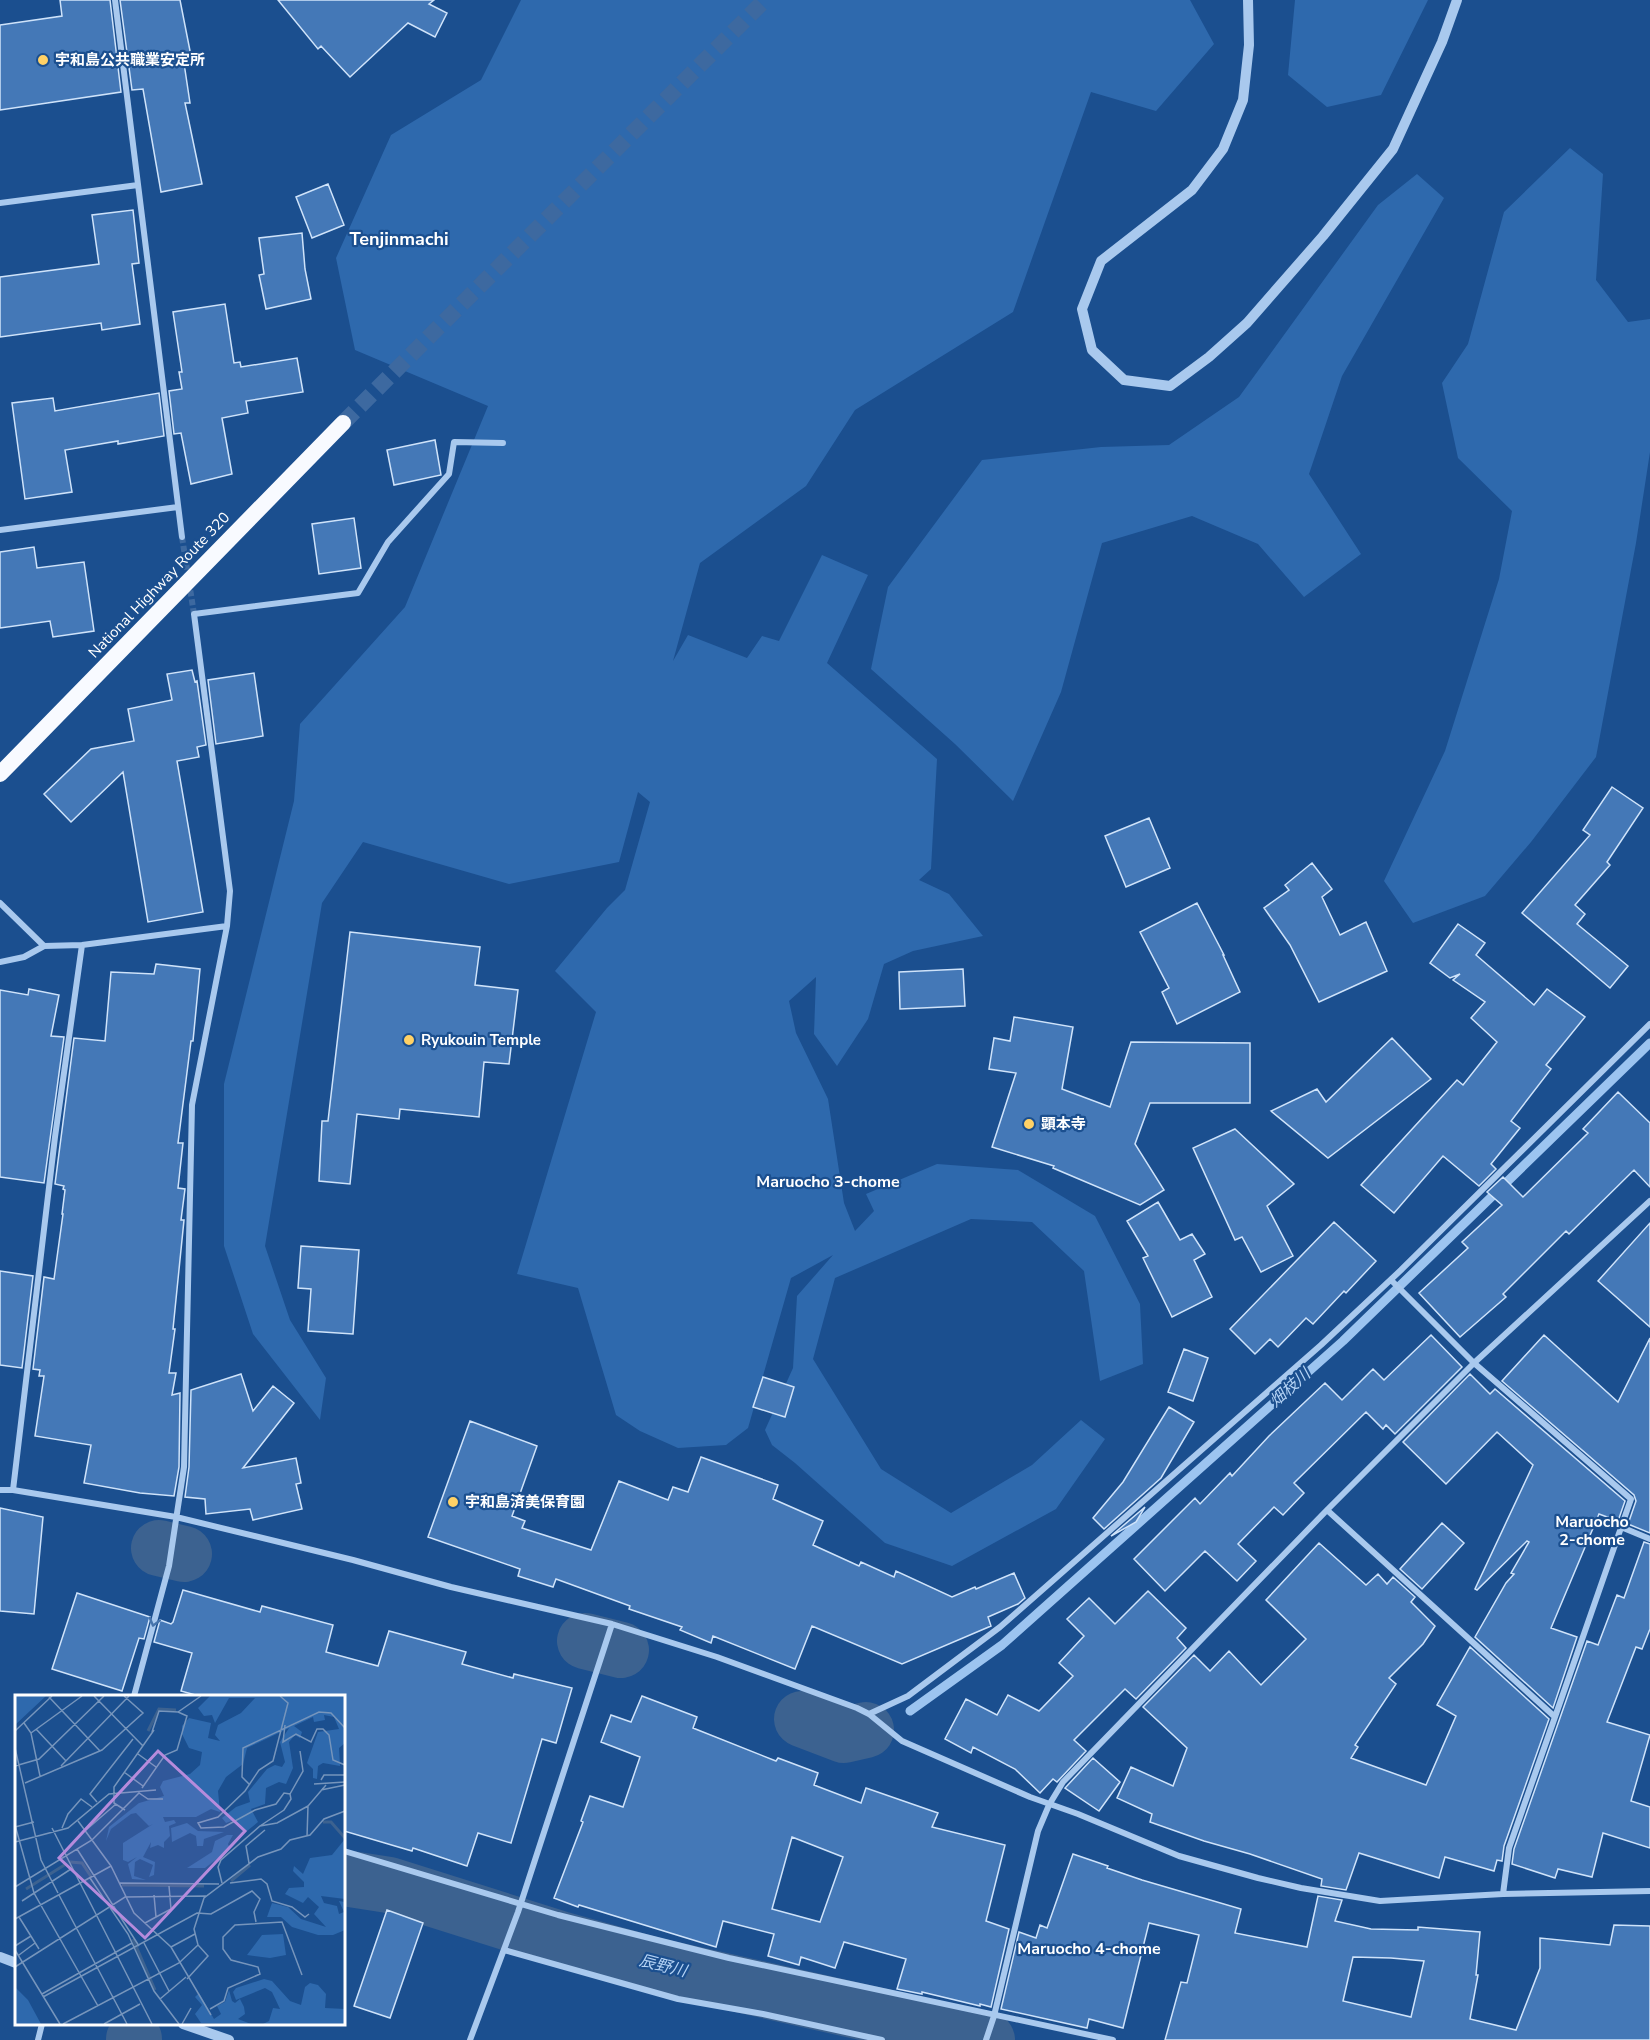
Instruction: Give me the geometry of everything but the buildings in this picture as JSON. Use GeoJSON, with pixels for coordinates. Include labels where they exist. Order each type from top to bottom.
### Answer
{"type":"FeatureCollection","features":[{"type":"Feature","properties":{"kind":"highway","name":"National Highway Route 320"},"geometry":{"type":"LineString","coordinates":[[0,774],[343,423]]}},
{"type":"Feature","properties":{"kind":"street"},"geometry":{"type":"LineString","coordinates":[[115,0],[182,537]]}},
{"type":"Feature","properties":{"kind":"street"},"geometry":{"type":"LineString","coordinates":[[1248,0],[1249,45],[1243,100],[1223,149],[1192,190],[1101,261],[1082,309],[1092,350],[1124,380],[1170,386],[1209,357],[1247,323],[1323,236],[1393,149],[1442,42],[1457,0]]}},
{"type":"Feature","properties":{"kind":"street"},"geometry":{"type":"LineString","coordinates":[[0,203],[138,185]]}},
{"type":"Feature","properties":{"kind":"street"},"geometry":{"type":"LineString","coordinates":[[134,1695],[169,1566],[184,1467],[192,1105],[227,926],[230,891],[194,614],[358,593],[388,542],[449,474],[454,442],[503,443]]}},
{"type":"Feature","properties":{"kind":"street"},"geometry":{"type":"LineString","coordinates":[[0,530],[178,507]]}},
{"type":"Feature","properties":{"kind":"street"},"geometry":{"type":"LineString","coordinates":[[0,903],[44,946]]}},
{"type":"Feature","properties":{"kind":"street"},"geometry":{"type":"LineString","coordinates":[[0,962],[24,957],[44,946],[82,945],[227,926]]}},
{"type":"Feature","properties":{"kind":"street"},"geometry":{"type":"LineString","coordinates":[[13,1490],[55,1137],[82,945]]}},
{"type":"Feature","properties":{"kind":"street"},"geometry":{"type":"LineString","coordinates":[[869,1714],[908,1696],[1000,1627],[1321,1345],[1391,1280],[1650,1024]]}},
{"type":"Feature","properties":{"kind":"street"},"geometry":{"type":"LineString","coordinates":[[987,2040],[1038,1831],[1049,1805],[1063,1782],[1327,1510],[1474,1363],[1650,1201]]}},
{"type":"Feature","properties":{"kind":"street"},"geometry":{"type":"LineString","coordinates":[[1391,1280],[1474,1363],[1631,1499],[1509,1848],[1503,1894]]}},
{"type":"Feature","properties":{"kind":"street"},"geometry":{"type":"LineString","coordinates":[[0,1490],[13,1490],[176,1517],[353,1560],[451,1587],[612,1624],[717,1657],[869,1714],[902,1741],[1049,1805],[1078,1814],[1179,1856],[1301,1888],[1380,1901],[1503,1894],[1650,1891]]}},
{"type":"Feature","properties":{"kind":"street"},"geometry":{"type":"LineString","coordinates":[[1327,1510],[1555,1717]]}},
{"type":"Feature","properties":{"kind":"street"},"geometry":{"type":"LineString","coordinates":[[1621,1527],[1650,1539]]}},
{"type":"Feature","properties":{"kind":"street"},"geometry":{"type":"LineString","coordinates":[[470,2040],[518,1912],[612,1624]]}},
{"type":"Feature","properties":{"kind":"street"},"geometry":{"type":"LineString","coordinates":[[345,1851],[558,1915],[729,1959],[1113,2040]]}},
{"type":"Feature","properties":{"kind":"street"},"geometry":{"type":"LineString","coordinates":[[504,1950],[678,1999],[763,2014],[882,2040]]}},
{"type":"Feature","properties":{"kind":"street"},"geometry":{"type":"LineString","coordinates":[[0,1957],[15,1963]]}},
{"type":"Feature","properties":{"kind":"street"},"geometry":{"type":"LineString","coordinates":[[38,2040],[42,2025]]}},
{"type":"Feature","properties":{"kind":"street"},"geometry":{"type":"LineString","coordinates":[[186,2025],[230,2040]]}},
{"type":"Feature","properties":{"kind":"shaded area"},"geometry":{"type":"Polygon","coordinates":[[[521,0],[1190,0],[1214,44],[1156,111],[1091,92],[1013,312],[855,410],[806,486],[700,563],[673,661],[688,635],[747,658],[762,636],[779,641],[822,555],[868,575],[827,663],[937,759],[931,869],[919,880],[949,894],[983,936],[913,951],[884,964],[868,1019],[837,1066],[814,1034],[816,977],[789,1001],[796,1033],[828,1099],[844,1203],[855,1231],[874,1211],[866,1194],[937,1164],[1018,1170],[1095,1216],[1140,1304],[1143,1364],[1100,1381],[1084,1271],[1032,1222],[971,1219],[835,1278],[813,1359],[881,1469],[951,1513],[1032,1465],[1081,1420],[1105,1439],[1056,1509],[952,1566],[885,1543],[772,1445],[765,1430],[793,1368],[797,1296],[833,1255],[791,1278],[748,1428],[726,1445],[678,1448],[640,1431],[616,1415],[578,1288],[517,1274],[596,1012],[555,971],[607,908],[625,890],[650,802],[638,792],[619,862],[509,884],[363,842],[322,903],[265,1246],[290,1320],[326,1378],[320,1420],[253,1334],[224,1246],[224,1084],[294,801],[300,724],[405,607],[488,406],[355,350],[336,258],[391,135],[481,80],[521,0]]]}},
{"type":"Feature","properties":{"kind":"shaded area"},"geometry":{"type":"Polygon","coordinates":[[[1295,0],[1428,0],[1381,95],[1327,107],[1288,75],[1295,0]]]}},
{"type":"Feature","properties":{"kind":"shaded area"},"geometry":{"type":"Polygon","coordinates":[[[1570,148],[1603,174],[1596,280],[1628,322],[1650,319],[1650,452],[1636,543],[1596,757],[1531,842],[1485,896],[1413,923],[1384,881],[1445,751],[1499,579],[1512,511],[1458,458],[1442,383],[1468,344],[1504,212],[1570,148]]]}},
{"type":"Feature","properties":{"kind":"shaded area"},"geometry":{"type":"Polygon","coordinates":[[[1417,174],[1444,198],[1342,376],[1309,474],[1361,554],[1304,597],[1258,544],[1192,516],[1102,543],[1061,692],[1013,801],[955,744],[871,669],[888,587],[982,460],[1101,447],[1169,445],[1239,397],[1378,205],[1417,174]]]}},
{"type":"Feature","properties":{"kind":"waterway","name":"畑枝川"},"geometry":{"type":"LineString","coordinates":[[910,1711],[1002,1645],[1343,1341],[1650,1043]]}},
{"type":"Feature","properties":{"kind":"waterway"},"geometry":{"type":"LineString","coordinates":[[159,1548],[184,1554]]}},
{"type":"Feature","properties":{"kind":"waterway"},"geometry":{"type":"LineString","coordinates":[[585,1641],[621,1650]]}},
{"type":"Feature","properties":{"kind":"waterway","name":"畑枝川"},"geometry":{"type":"LineString","coordinates":[[802,1719],[844,1735],[866,1730]]}},
{"type":"Feature","properties":{"kind":"waterway","name":"辰野川"},"geometry":{"type":"LineString","coordinates":[[345,1878],[389,1885],[560,1939],[653,1965],[987,2040]]}},
{"type":"Feature","properties":{"kind":"tunnel"},"geometry":{"type":"LineString","coordinates":[[343,423],[765,0]]}},
{"type":"Feature","properties":{"kind":"tunnel"},"geometry":{"type":"LineString","coordinates":[[182,537],[194,614]]}},
{"type":"Feature","properties":{"kind":"place","name":"宇和島公共職業安定所"},"geometry":{"type":"Point","coordinates":[43,60]}},
{"type":"Feature","properties":{"kind":"place","name":"Ryukouin Temple"},"geometry":{"type":"Point","coordinates":[409,1040]}},
{"type":"Feature","properties":{"kind":"place","name":"顕本寺"},"geometry":{"type":"Point","coordinates":[1029,1124]}},
{"type":"Feature","properties":{"kind":"place","name":"宇和島済美保育園"},"geometry":{"type":"Point","coordinates":[453,1502]}},
{"type":"Feature","properties":{"kind":"district","name":"Tenjinmachi"},"geometry":{"type":"Point","coordinates":[399,239]}},
{"type":"Feature","properties":{"kind":"district","name":"Maruocho 3-chome"},"geometry":{"type":"Point","coordinates":[828,1182]}},
{"type":"Feature","properties":{"kind":"district","name":"Maruocho 2-chome"},"geometry":{"type":"Point","coordinates":[1592,1531]}},
{"type":"Feature","properties":{"kind":"district","name":"Maruocho 4-chome"},"geometry":{"type":"Point","coordinates":[1089,1949]}}]}
